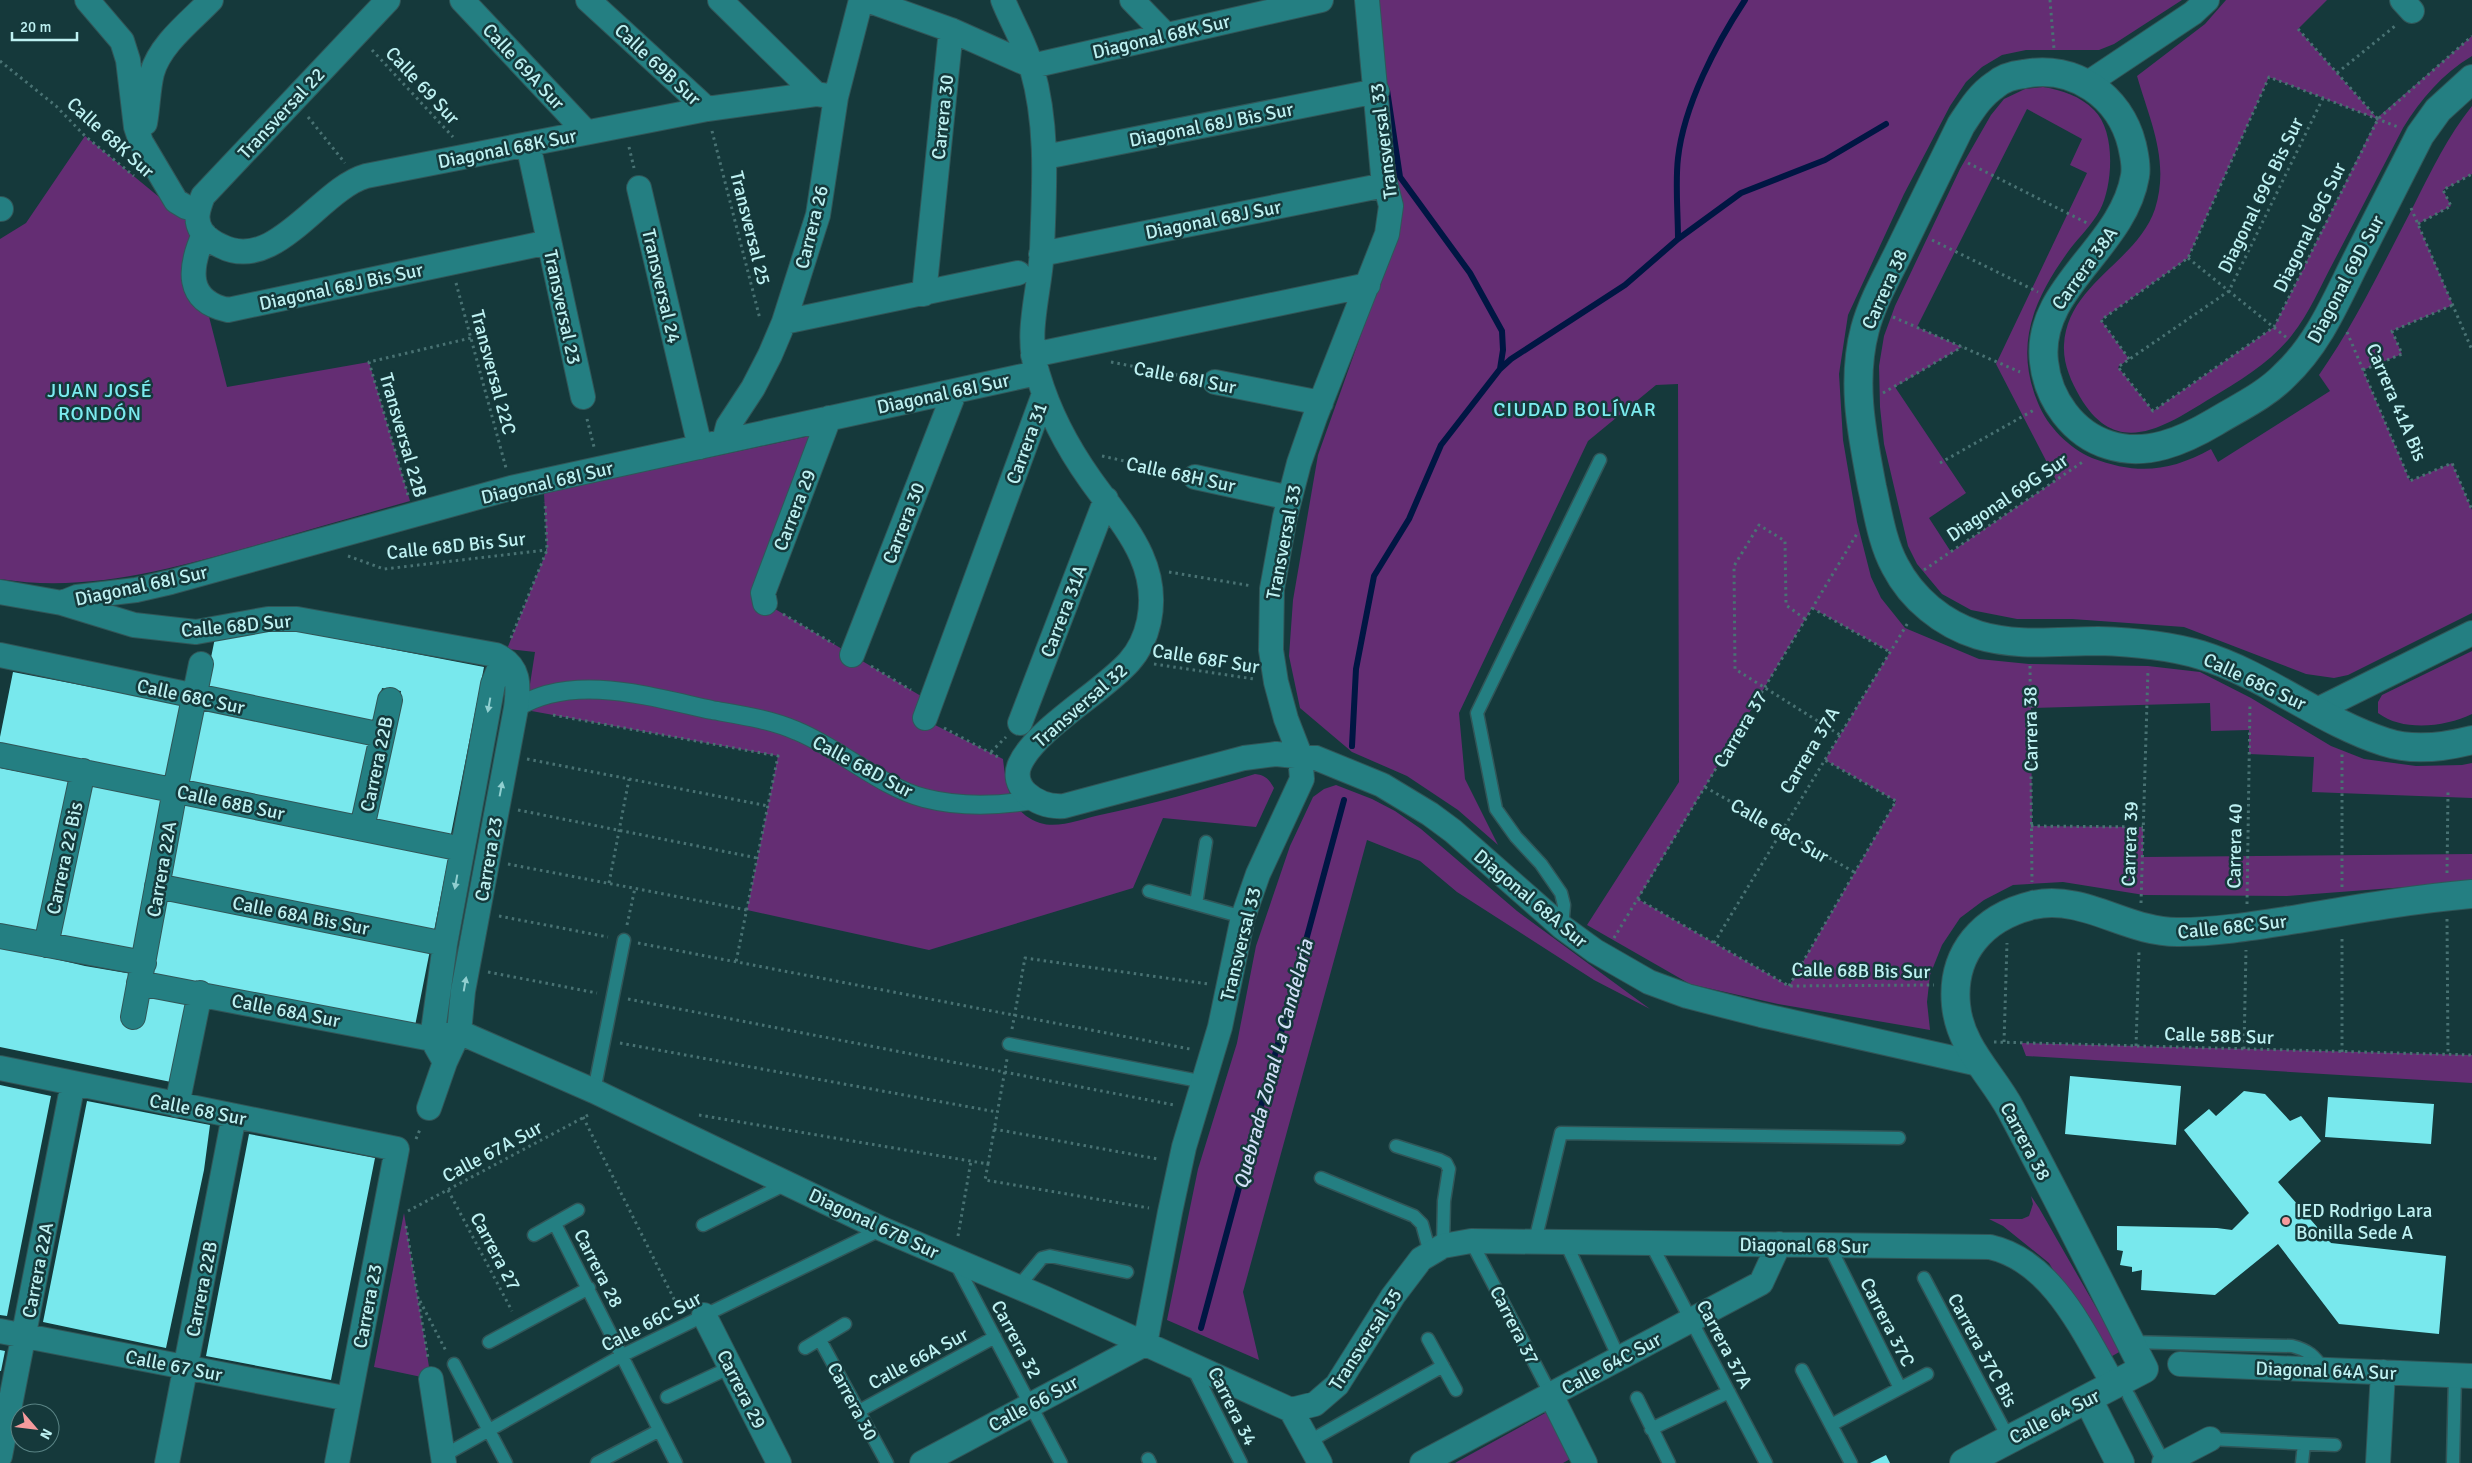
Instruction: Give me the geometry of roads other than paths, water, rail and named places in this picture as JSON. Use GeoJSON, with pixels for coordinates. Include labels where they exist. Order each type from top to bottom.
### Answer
{"type":"FeatureCollection","features":[{"type":"Feature","properties":{"kind":"street"},"geometry":{"type":"LineString","coordinates":[[87,0],[122,41],[128,60],[136,127],[141,142],[176,200],[186,207],[197,210],[198,226],[204,234]]}},
{"type":"Feature","properties":{"kind":"street"},"geometry":{"type":"LineString","coordinates":[[141,142],[152,73],[156,63],[164,51],[211,0]]}},
{"type":"Feature","properties":{"kind":"street","name":"Transversal 22"},"geometry":{"type":"LineString","coordinates":[[197,210],[203,196],[212,184],[239,159],[388,0]]}},
{"type":"Feature","properties":{"kind":"street","name":"Calle 69A Sur"},"geometry":{"type":"LineString","coordinates":[[462,0],[586,132]]}},
{"type":"Feature","properties":{"kind":"street","name":"Calle 69B Sur"},"geometry":{"type":"LineString","coordinates":[[588,0],[707,109]]}},
{"type":"Feature","properties":{"kind":"street"},"geometry":{"type":"LineString","coordinates":[[720,0],[826,96]]}},
{"type":"Feature","properties":{"kind":"street","name":"Carrera 26"},"geometry":{"type":"LineString","coordinates":[[724,441],[728,426],[753,388],[784,322],[818,215],[826,96],[861,0]]}},
{"type":"Feature","properties":{"kind":"street"},"geometry":{"type":"LineString","coordinates":[[867,0],[951,30],[1032,66]]}},
{"type":"Feature","properties":{"kind":"street","name":"Carrera 31"},"geometry":{"type":"LineString","coordinates":[[925,718],[1038,374],[1032,315],[1042,254],[1044,157],[1038,94],[1032,66],[1003,0]]}},
{"type":"Feature","properties":{"kind":"street"},"geometry":{"type":"LineString","coordinates":[[1132,0],[1165,34]]}},
{"type":"Feature","properties":{"kind":"street","name":"Diagonal 68K Sur"},"geometry":{"type":"LineString","coordinates":[[1032,66],[1278,4],[1321,0]]}},
{"type":"Feature","properties":{"kind":"street","name":"Transversal 33"},"geometry":{"type":"LineString","coordinates":[[1145,1344],[1181,1163],[1213,1053],[1243,916],[1258,874],[1302,779],[1300,755],[1286,719],[1276,682],[1271,650],[1272,589],[1299,463],[1387,234],[1391,206],[1385,185],[1367,0]]}},
{"type":"Feature","properties":{"kind":"street"},"geometry":{"type":"LineString","coordinates":[[2088,83],[2193,13],[2207,0]]}},
{"type":"Feature","properties":{"kind":"street","name":"Carrera 30"},"geometry":{"type":"LineString","coordinates":[[924,294],[951,30]]}},
{"type":"Feature","properties":{"kind":"street","name":"Carrera 38"},"geometry":{"type":"LineString","coordinates":[[1921,602],[1895,566],[1883,534],[1875,502],[1858,408],[1860,354],[1867,320],[1961,125],[1976,102],[1995,84],[2020,74],[2036,72],[2056,73],[2088,83]]}},
{"type":"Feature","properties":{"kind":"street","name":"Diagonal 69D Sur"},"geometry":{"type":"LineString","coordinates":[[2107,444],[2121,448],[2140,449],[2164,446],[2192,436],[2267,390],[2284,377],[2306,353],[2335,303],[2420,135],[2438,110],[2472,79]]}},
{"type":"Feature","properties":{"kind":"street","name":"Carrera 38A"},"geometry":{"type":"LineString","coordinates":[[2088,83],[2100,92],[2121,116],[2128,129],[2135,160],[2135,175],[2128,200],[2110,234],[2057,301],[2049,316],[2043,347],[2052,391],[2069,419],[2080,429],[2107,444]]}},
{"type":"Feature","properties":{"kind":"street","name":"Diagonal 68J Bis Sur"},"geometry":{"type":"LineString","coordinates":[[1044,157],[1377,91]]}},
{"type":"Feature","properties":{"kind":"street","name":"Diagonal 68K Sur"},"geometry":{"type":"LineString","coordinates":[[204,234],[224,247],[236,252],[249,252],[292,230],[358,178],[707,109],[826,96]]}},
{"type":"Feature","properties":{"kind":"street","name":"Transversal 23"},"geometry":{"type":"LineString","coordinates":[[528,144],[583,397]]}},
{"type":"Feature","properties":{"kind":"street","name":"Diagonal 68J Sur"},"geometry":{"type":"LineString","coordinates":[[1042,254],[1385,185]]}},
{"type":"Feature","properties":{"kind":"street","name":"Transversal 24"},"geometry":{"type":"LineString","coordinates":[[639,188],[700,447]]}},
{"type":"Feature","properties":{"kind":"street","name":"Diagonal 68J Bis Sur"},"geometry":{"type":"LineString","coordinates":[[204,234],[193,265],[195,287],[201,298],[212,306],[228,310],[549,242]]}},
{"type":"Feature","properties":{"kind":"street"},"geometry":{"type":"LineString","coordinates":[[784,322],[1018,273]]}},
{"type":"Feature","properties":{"kind":"street","name":"Diagonal 68I Sur"},"geometry":{"type":"LineString","coordinates":[[62,603],[77,597],[154,586],[511,488],[1038,374],[1368,285]]}},
{"type":"Feature","properties":{"kind":"street","name":"Transversal 32"},"geometry":{"type":"LineString","coordinates":[[1033,800],[1021,788],[1018,781],[1019,767],[1027,753],[1131,660],[1145,636],[1152,596],[1146,568],[1134,538],[1072,450],[1038,374]]}},
{"type":"Feature","properties":{"kind":"street","name":"Calle 68I Sur"},"geometry":{"type":"LineString","coordinates":[[1215,382],[1321,403]]}},
{"type":"Feature","properties":{"kind":"street","name":"Carrera 30"},"geometry":{"type":"LineString","coordinates":[[852,655],[955,391]]}},
{"type":"Feature","properties":{"kind":"street","name":"Carrera 29"},"geometry":{"type":"LineString","coordinates":[[764,603],[763,593],[830,418]]}},
{"type":"Feature","properties":{"kind":"street","name":"Calle 68H Sur"},"geometry":{"type":"LineString","coordinates":[[1194,477],[1290,498]]}},
{"type":"Feature","properties":{"kind":"street","name":"Carrera 31A"},"geometry":{"type":"LineString","coordinates":[[1020,723],[1106,499]]}},
{"type":"Feature","properties":{"kind":"street","name":"Calle 68D Sur"},"geometry":{"type":"LineString","coordinates":[[0,592],[62,603],[134,625],[196,632],[243,626],[268,619],[297,619],[386,634],[496,655],[503,658]]}},
{"type":"Feature","properties":{"kind":"street","name":"Calle 68G Sur"},"geometry":{"type":"LineString","coordinates":[[1921,602],[1944,619],[1976,634],[2012,642],[2149,643],[2193,653],[2250,674],[2317,710],[2387,743],[2410,746],[2437,746],[2472,740]]}},
{"type":"Feature","properties":{"kind":"street"},"geometry":{"type":"LineString","coordinates":[[2317,710],[2472,633]]}},
{"type":"Feature","properties":{"kind":"street","name":"Carrera 23"},"geometry":{"type":"LineString","coordinates":[[429,1108],[444,1062],[459,1032],[468,968],[516,708],[517,675],[503,658],[493,684],[462,849],[445,944],[432,1039]]}},
{"type":"Feature","properties":{"kind":"street","name":"Calle 68C Sur"},"geometry":{"type":"LineString","coordinates":[[1,661],[382,735]]}},
{"type":"Feature","properties":{"kind":"street","name":"Carrera 22A"},"geometry":{"type":"LineString","coordinates":[[133,1016],[175,790],[201,664]]}},
{"type":"Feature","properties":{"kind":"street","name":"Calle 68D Sur"},"geometry":{"type":"LineString","coordinates":[[516,708],[531,699],[574,690],[596,690],[662,699],[764,720],[795,730],[838,752],[895,786],[923,798],[956,803],[984,804],[1033,800],[1055,807],[1073,805],[1244,758],[1276,754],[1300,755]]}},
{"type":"Feature","properties":{"kind":"street","name":"Carrera 22B"},"geometry":{"type":"LineString","coordinates":[[362,828],[390,700]]}},
{"type":"Feature","properties":{"kind":"street","name":"Calle 68B Sur"},"geometry":{"type":"LineString","coordinates":[[0,755],[462,849]]}},
{"type":"Feature","properties":{"kind":"street","name":"Diagonal 68A Sur"},"geometry":{"type":"LineString","coordinates":[[1300,755],[1330,762],[1356,772],[1382,784],[1430,814],[1453,831],[1562,927],[1604,956],[1648,982],[1687,996],[1972,1053]]}},
{"type":"Feature","properties":{"kind":"street","name":"Carrera 22 Bis"},"geometry":{"type":"LineString","coordinates":[[46,945],[82,771]]}},
{"type":"Feature","properties":{"kind":"street","name":"Calle 68A Bis Sur"},"geometry":{"type":"LineString","coordinates":[[157,886],[445,944]]}},
{"type":"Feature","properties":{"kind":"street","name":"Calle 68C Sur"},"geometry":{"type":"LineString","coordinates":[[2012,913],[2060,902],[2075,904],[2155,932],[2177,932],[2246,927],[2472,894]]}},
{"type":"Feature","properties":{"kind":"street","name":"Carrera 38"},"geometry":{"type":"LineString","coordinates":[[2012,913],[1985,927],[1964,954],[1957,971],[1957,1015],[1972,1053],[2010,1108],[2144,1369]]}},
{"type":"Feature","properties":{"kind":"street","name":"Calle 68A Sur"},"geometry":{"type":"LineString","coordinates":[[0,936],[46,945],[142,973],[200,994],[432,1039]]}},
{"type":"Feature","properties":{"kind":"street"},"geometry":{"type":"LineString","coordinates":[[177,1104],[200,994]]}},
{"type":"Feature","properties":{"kind":"street"},"geometry":{"type":"LineString","coordinates":[[444,1062],[432,1039],[459,1032]]}},
{"type":"Feature","properties":{"kind":"street","name":"Diagonal 67B Sur"},"geometry":{"type":"LineString","coordinates":[[459,1032],[604,1096],[882,1229],[1018,1287],[1290,1410]]}},
{"type":"Feature","properties":{"kind":"street","name":"Calle 68 Sur"},"geometry":{"type":"LineString","coordinates":[[0,1068],[397,1149]]}},
{"type":"Feature","properties":{"kind":"street","name":"Carrera 22A"},"geometry":{"type":"LineString","coordinates":[[0,1456],[73,1083]]}},
{"type":"Feature","properties":{"kind":"street","name":"Carrera 22B"},"geometry":{"type":"LineString","coordinates":[[167,1463],[234,1116]]}},
{"type":"Feature","properties":{"kind":"street","name":"Carrera 23"},"geometry":{"type":"LineString","coordinates":[[337,1463],[397,1149]]}},
{"type":"Feature","properties":{"kind":"street","name":"Diagonal 68 Sur"},"geometry":{"type":"LineString","coordinates":[[1436,1250],[1471,1241],[1990,1247],[2013,1254],[2040,1274],[2054,1290],[2121,1390]]}},
{"type":"Feature","properties":{"kind":"street","name":"Calle 64C Sur"},"geometry":{"type":"LineString","coordinates":[[1422,1463],[1761,1283],[1779,1244]]}},
{"type":"Feature","properties":{"kind":"street","name":"Transversal 35"},"geometry":{"type":"LineString","coordinates":[[1290,1410],[1316,1404],[1338,1385],[1393,1296],[1414,1267],[1436,1250]]}},
{"type":"Feature","properties":{"kind":"street","name":"Carrera 29"},"geometry":{"type":"LineString","coordinates":[[695,1319],[731,1367],[779,1463]]}},
{"type":"Feature","properties":{"kind":"street","name":"Calle 67 Sur"},"geometry":{"type":"LineString","coordinates":[[0,1331],[349,1399]]}},
{"type":"Feature","properties":{"kind":"street","name":"Calle 66 Sur"},"geometry":{"type":"LineString","coordinates":[[922,1463],[1145,1344]]}},
{"type":"Feature","properties":{"kind":"street","name":"Diagonal 64A Sur"},"geometry":{"type":"LineString","coordinates":[[2180,1364],[2464,1375]]}},
{"type":"Feature","properties":{"kind":"street","name":"Calle 64 Sur"},"geometry":{"type":"LineString","coordinates":[[1964,1463],[2088,1399],[2121,1390],[2144,1369]]}},
{"type":"Feature","properties":{"kind":"street"},"geometry":{"type":"LineString","coordinates":[[2378,1463],[2383,1372]]}},
{"type":"Feature","properties":{"kind":"street"},"geometry":{"type":"LineString","coordinates":[[432,1379],[443,1459]]}},
{"type":"Feature","properties":{"kind":"street","name":"Carrera 37"},"geometry":{"type":"LineString","coordinates":[[1551,1395],[1585,1463]]}},
{"type":"Feature","properties":{"kind":"street"},"geometry":{"type":"LineString","coordinates":[[2088,1399],[2120,1463]]}},
{"type":"Feature","properties":{"kind":"street"},"geometry":{"type":"LineString","coordinates":[[1290,1410],[1320,1463]]}},
{"type":"Feature","properties":{"kind":"street"},"geometry":{"type":"LineString","coordinates":[[2164,1463],[2191,1456],[2210,1439]]}},
{"type":"Feature","properties":{"kind":"lane"},"geometry":{"type":"LineString","coordinates":[[1562,927],[1564,905],[1561,893],[1541,864],[1503,820],[1496,808],[1477,713],[1600,460]]}},
{"type":"Feature","properties":{"kind":"lane"},"geometry":{"type":"LineString","coordinates":[[1196,904],[1206,842]]}},
{"type":"Feature","properties":{"kind":"lane"},"geometry":{"type":"LineString","coordinates":[[1149,891],[1243,916]]}},
{"type":"Feature","properties":{"kind":"lane"},"geometry":{"type":"LineString","coordinates":[[604,1096],[604,1040],[624,940]]}},
{"type":"Feature","properties":{"kind":"lane"},"geometry":{"type":"LineString","coordinates":[[1009,1044],[1204,1082]]}},
{"type":"Feature","properties":{"kind":"lane"},"geometry":{"type":"LineString","coordinates":[[1535,1241],[1561,1134],[1899,1138]]}},
{"type":"Feature","properties":{"kind":"lane"},"geometry":{"type":"LineString","coordinates":[[1396,1146],[1440,1160],[1446,1163],[1449,1169],[1436,1250]]}},
{"type":"Feature","properties":{"kind":"lane"},"geometry":{"type":"LineString","coordinates":[[1321,1178],[1414,1216],[1422,1224],[1436,1250]]}},
{"type":"Feature","properties":{"kind":"lane"},"geometry":{"type":"LineString","coordinates":[[703,1225],[789,1183]]}},
{"type":"Feature","properties":{"kind":"lane"},"geometry":{"type":"LineString","coordinates":[[534,1235],[578,1210]]}},
{"type":"Feature","properties":{"kind":"lane","name":"Carrera 28"},"geometry":{"type":"LineString","coordinates":[[555,1224],[589,1288],[658,1431],[676,1463]]}},
{"type":"Feature","properties":{"kind":"lane","name":"Calle 66C Sur"},"geometry":{"type":"LineString","coordinates":[[443,1459],[621,1356],[882,1229]]}},
{"type":"Feature","properties":{"kind":"lane","name":"Carrera 37"},"geometry":{"type":"LineString","coordinates":[[1471,1241],[1551,1395]]}},
{"type":"Feature","properties":{"kind":"lane"},"geometry":{"type":"LineString","coordinates":[[1565,1241],[1620,1358]]}},
{"type":"Feature","properties":{"kind":"lane","name":"Carrera 37A"},"geometry":{"type":"LineString","coordinates":[[1650,1242],[1766,1463]]}},
{"type":"Feature","properties":{"kind":"lane","name":"Carrera 37C"},"geometry":{"type":"LineString","coordinates":[[1829,1245],[1900,1388]]}},
{"type":"Feature","properties":{"kind":"lane"},"geometry":{"type":"LineString","coordinates":[[1018,1287],[1042,1258],[1050,1256],[1127,1272]]}},
{"type":"Feature","properties":{"kind":"lane","name":"Carrera 32"},"geometry":{"type":"LineString","coordinates":[[954,1259],[1061,1463]]}},
{"type":"Feature","properties":{"kind":"lane","name":"Carrera 37C Bis"},"geometry":{"type":"LineString","coordinates":[[1924,1278],[2009,1440]]}},
{"type":"Feature","properties":{"kind":"lane"},"geometry":{"type":"LineString","coordinates":[[489,1342],[589,1288]]}},
{"type":"Feature","properties":{"kind":"lane"},"geometry":{"type":"LineString","coordinates":[[804,1348],[845,1324]]}},
{"type":"Feature","properties":{"kind":"lane","name":"Calle 66A Sur"},"geometry":{"type":"LineString","coordinates":[[859,1411],[995,1337]]}},
{"type":"Feature","properties":{"kind":"lane"},"geometry":{"type":"LineString","coordinates":[[1428,1339],[1456,1390]]}},
{"type":"Feature","properties":{"kind":"lane","name":"Carrera 30"},"geometry":{"type":"LineString","coordinates":[[820,1340],[887,1463]]}},
{"type":"Feature","properties":{"kind":"lane"},"geometry":{"type":"LineString","coordinates":[[2130,1342],[2292,1346],[2306,1349],[2317,1358],[2323,1370]]}},
{"type":"Feature","properties":{"kind":"lane"},"geometry":{"type":"LineString","coordinates":[[454,1364],[506,1463]]}},
{"type":"Feature","properties":{"kind":"lane","name":"Carrera 34"},"geometry":{"type":"LineString","coordinates":[[1192,1366],[1241,1463]]}},
{"type":"Feature","properties":{"kind":"lane"},"geometry":{"type":"LineString","coordinates":[[1308,1442],[1443,1366]]}},
{"type":"Feature","properties":{"kind":"lane"},"geometry":{"type":"LineString","coordinates":[[667,1397],[731,1367]]}},
{"type":"Feature","properties":{"kind":"lane"},"geometry":{"type":"LineString","coordinates":[[1802,1370],[1850,1463]]}},
{"type":"Feature","properties":{"kind":"lane"},"geometry":{"type":"LineString","coordinates":[[1831,1425],[1927,1374]]}},
{"type":"Feature","properties":{"kind":"lane"},"geometry":{"type":"LineString","coordinates":[[2454,1463],[2464,1375]]}},
{"type":"Feature","properties":{"kind":"lane"},"geometry":{"type":"LineString","coordinates":[[2121,1390],[2164,1463]]}},
{"type":"Feature","properties":{"kind":"lane"},"geometry":{"type":"LineString","coordinates":[[1651,1429],[1728,1392]]}},
{"type":"Feature","properties":{"kind":"lane"},"geometry":{"type":"LineString","coordinates":[[1637,1398],[1669,1463]]}},
{"type":"Feature","properties":{"kind":"lane"},"geometry":{"type":"LineString","coordinates":[[597,1463],[658,1431]]}},
{"type":"Feature","properties":{"kind":"lane"},"geometry":{"type":"LineString","coordinates":[[2210,1439],[2335,1445]]}},
{"type":"Feature","properties":{"kind":"lane"},"geometry":{"type":"LineString","coordinates":[[2302,1463],[2304,1444]]}},
{"type":"Feature","properties":{"kind":"waterway"},"geometry":{"type":"LineString","coordinates":[[1678,239],[1677,168],[1681,138],[1694,96],[1703,76],[1723,36],[1745,0]]}},
{"type":"Feature","properties":{"kind":"waterway","name":"Quebrada Zonal La Candelaria"},"geometry":{"type":"LineString","coordinates":[[1352,746],[1356,669],[1374,576],[1409,519],[1441,445],[1500,369],[1503,350],[1502,331],[1470,273],[1400,177],[1387,90]]}},
{"type":"Feature","properties":{"kind":"waterway"},"geometry":{"type":"LineString","coordinates":[[1500,369],[1511,359],[1625,285],[1678,239],[1741,193],[1825,160],[1886,124]]}},
{"type":"Feature","properties":{"kind":"waterway","name":"Quebrada Zonal La Candelaria"},"geometry":{"type":"LineString","coordinates":[[1201,1328],[1344,800]]}},
{"type":"Feature","properties":{"kind":"place","name":"IED Rodrigo Lara Bonilla Sede A"},"geometry":{"type":"Point","coordinates":[2286,1221]}},
{"type":"Feature","properties":{"kind":"district","name":"JUAN JOSÉ RONDÓN"},"geometry":{"type":"Point","coordinates":[100,402]}},
{"type":"Feature","properties":{"kind":"district","name":"CIUDAD BOLÍVAR"},"geometry":{"type":"Point","coordinates":[1575,409]}}]}
